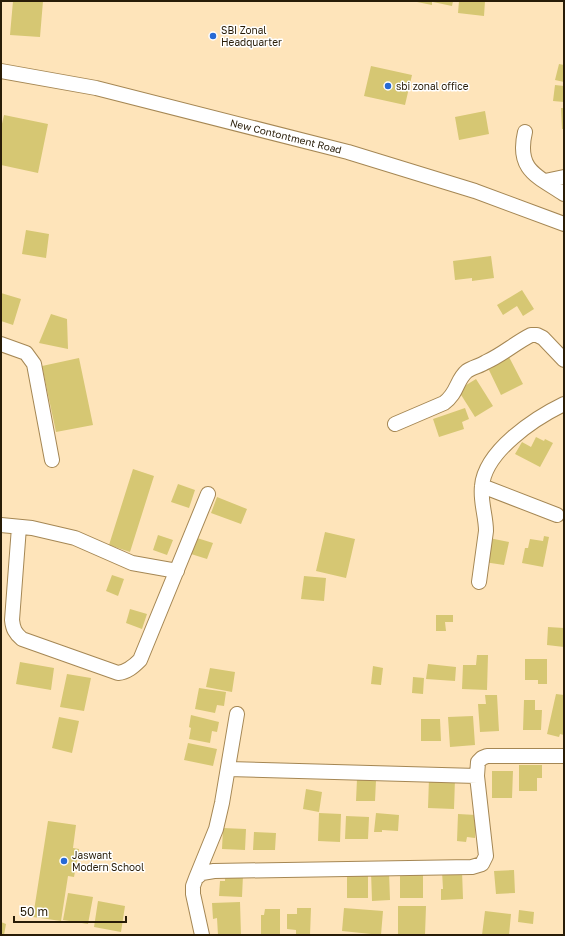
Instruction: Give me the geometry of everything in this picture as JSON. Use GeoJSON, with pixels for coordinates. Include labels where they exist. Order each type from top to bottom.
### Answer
{"type":"FeatureCollection","features":[{"type":"Feature","properties":{"kind":"street","name":"New Contontment Road"},"geometry":{"type":"LineString","coordinates":[[1,71],[96,88],[348,152],[474,191],[564,224]]}},
{"type":"Feature","properties":{"kind":"street"},"geometry":{"type":"LineString","coordinates":[[525,132],[522,153],[524,162],[530,170],[564,194]]}},
{"type":"Feature","properties":{"kind":"street"},"geometry":{"type":"LineString","coordinates":[[545,181],[564,177]]}},
{"type":"Feature","properties":{"kind":"street"},"geometry":{"type":"LineString","coordinates":[[395,424],[444,403],[450,398],[466,372],[474,367],[486,363],[531,335],[537,335],[543,338],[564,360]]}},
{"type":"Feature","properties":{"kind":"street"},"geometry":{"type":"LineString","coordinates":[[1,344],[26,353],[34,364],[52,460]]}},
{"type":"Feature","properties":{"kind":"street"},"geometry":{"type":"LineString","coordinates":[[479,582],[486,531],[481,499],[482,486],[483,479],[489,466],[506,443],[515,435],[538,419],[564,404]]}},
{"type":"Feature","properties":{"kind":"street"},"geometry":{"type":"LineString","coordinates":[[482,486],[557,515]]}},
{"type":"Feature","properties":{"kind":"street"},"geometry":{"type":"LineString","coordinates":[[19,527],[12,620],[13,629],[22,639],[118,673],[123,673],[133,667],[140,660],[208,494]]}},
{"type":"Feature","properties":{"kind":"street"},"geometry":{"type":"LineString","coordinates":[[1,525],[75,538],[132,563],[177,571]]}},
{"type":"Feature","properties":{"kind":"street"},"geometry":{"type":"LineString","coordinates":[[202,935],[193,894],[193,886],[216,829],[222,803],[237,714]]}},
{"type":"Feature","properties":{"kind":"street"},"geometry":{"type":"LineString","coordinates":[[196,878],[202,874],[214,871],[479,866],[485,861],[486,856],[477,776],[478,762],[482,758],[488,756],[564,756]]}},
{"type":"Feature","properties":{"kind":"street"},"geometry":{"type":"LineString","coordinates":[[228,769],[477,776]]}},
{"type":"Feature","properties":{"kind":"building"},"geometry":{"type":"Polygon","coordinates":[[[13,1],[43,1],[40,37],[10,35],[13,1]]]}},
{"type":"Feature","properties":{"kind":"building"},"geometry":{"type":"Polygon","coordinates":[[[412,1],[432,1],[432,5],[412,1]]]}},
{"type":"Feature","properties":{"kind":"building"},"geometry":{"type":"Polygon","coordinates":[[[453,1],[452,6],[433,2],[453,1]]]}},
{"type":"Feature","properties":{"kind":"building"},"geometry":{"type":"Polygon","coordinates":[[[459,1],[485,1],[484,16],[458,13],[459,1]]]}},
{"type":"Feature","properties":{"kind":"building"},"geometry":{"type":"Polygon","coordinates":[[[559,64],[564,65],[564,82],[555,80],[559,64]]]}},
{"type":"Feature","properties":{"kind":"building","name":"sbi zonal office"},"geometry":{"type":"Polygon","coordinates":[[[371,66],[412,75],[405,105],[364,96],[371,66]]]}},
{"type":"Feature","properties":{"kind":"building"},"geometry":{"type":"Polygon","coordinates":[[[555,85],[564,86],[564,102],[553,101],[555,85]]]}},
{"type":"Feature","properties":{"kind":"building"},"geometry":{"type":"Polygon","coordinates":[[[561,108],[564,108],[564,129],[562,129],[561,108]]]}},
{"type":"Feature","properties":{"kind":"building"},"geometry":{"type":"Polygon","coordinates":[[[485,111],[489,134],[459,140],[455,117],[485,111]]]}},
{"type":"Feature","properties":{"kind":"building"},"geometry":{"type":"Polygon","coordinates":[[[4,115],[48,124],[38,173],[1,165],[1,128],[4,115]]]}},
{"type":"Feature","properties":{"kind":"building"},"geometry":{"type":"Polygon","coordinates":[[[26,230],[49,234],[46,258],[22,254],[26,230]]]}},
{"type":"Feature","properties":{"kind":"building"},"geometry":{"type":"Polygon","coordinates":[[[491,256],[494,278],[472,281],[472,278],[455,280],[453,261],[491,256]]]}},
{"type":"Feature","properties":{"kind":"building"},"geometry":{"type":"Polygon","coordinates":[[[522,290],[534,309],[523,316],[517,306],[503,315],[497,305],[522,290]]]}},
{"type":"Feature","properties":{"kind":"building"},"geometry":{"type":"Polygon","coordinates":[[[1,293],[21,299],[13,325],[1,321],[1,293]]]}},
{"type":"Feature","properties":{"kind":"building"},"geometry":{"type":"Polygon","coordinates":[[[51,314],[67,319],[68,349],[39,343],[51,314]]]}},
{"type":"Feature","properties":{"kind":"building"},"geometry":{"type":"Polygon","coordinates":[[[509,357],[523,384],[501,395],[488,368],[509,357]]]}},
{"type":"Feature","properties":{"kind":"building"},"geometry":{"type":"Polygon","coordinates":[[[79,358],[93,425],[56,432],[42,366],[79,358]]]}},
{"type":"Feature","properties":{"kind":"building"},"geometry":{"type":"Polygon","coordinates":[[[476,379],[493,406],[475,417],[458,390],[476,379]]]}},
{"type":"Feature","properties":{"kind":"building"},"geometry":{"type":"Polygon","coordinates":[[[465,408],[469,419],[462,422],[464,429],[439,437],[433,419],[465,408]]]}},
{"type":"Feature","properties":{"kind":"building"},"geometry":{"type":"Polygon","coordinates":[[[536,437],[553,443],[540,467],[515,454],[522,442],[531,447],[536,437]]]}},
{"type":"Feature","properties":{"kind":"building"},"geometry":{"type":"Polygon","coordinates":[[[133,469],[154,476],[130,552],[109,545],[133,469]]]}},
{"type":"Feature","properties":{"kind":"building"},"geometry":{"type":"Polygon","coordinates":[[[178,484],[195,490],[189,508],[171,502],[178,484]]]}},
{"type":"Feature","properties":{"kind":"building"},"geometry":{"type":"Polygon","coordinates":[[[217,497],[247,509],[241,524],[211,513],[217,497]]]}},
{"type":"Feature","properties":{"kind":"building"},"geometry":{"type":"Polygon","coordinates":[[[325,532],[355,539],[346,578],[316,571],[325,532]]]}},
{"type":"Feature","properties":{"kind":"building"},"geometry":{"type":"Polygon","coordinates":[[[158,535],[173,540],[167,555],[153,550],[158,535]]]}},
{"type":"Feature","properties":{"kind":"building"},"geometry":{"type":"Polygon","coordinates":[[[544,536],[549,537],[543,567],[522,563],[525,548],[528,548],[530,539],[543,541],[544,536]]]}},
{"type":"Feature","properties":{"kind":"building"},"geometry":{"type":"Polygon","coordinates":[[[197,538],[213,543],[207,559],[191,554],[197,538]]]}},
{"type":"Feature","properties":{"kind":"building"},"geometry":{"type":"Polygon","coordinates":[[[489,538],[509,542],[504,565],[484,562],[489,538]]]}},
{"type":"Feature","properties":{"kind":"building"},"geometry":{"type":"Polygon","coordinates":[[[112,575],[124,579],[118,596],[106,591],[112,575]]]}},
{"type":"Feature","properties":{"kind":"building"},"geometry":{"type":"Polygon","coordinates":[[[304,576],[326,578],[324,601],[301,599],[304,576]]]}},
{"type":"Feature","properties":{"kind":"building"},"geometry":{"type":"Polygon","coordinates":[[[130,609],[147,614],[142,629],[126,623],[130,609]]]}},
{"type":"Feature","properties":{"kind":"building"},"geometry":{"type":"Polygon","coordinates":[[[436,615],[453,615],[453,622],[445,622],[446,631],[436,631],[436,615]]]}},
{"type":"Feature","properties":{"kind":"building"},"geometry":{"type":"Polygon","coordinates":[[[548,627],[564,628],[564,647],[547,645],[548,627]]]}},
{"type":"Feature","properties":{"kind":"building"},"geometry":{"type":"Polygon","coordinates":[[[477,655],[488,655],[487,690],[462,689],[463,665],[476,665],[477,655]]]}},
{"type":"Feature","properties":{"kind":"building"},"geometry":{"type":"Polygon","coordinates":[[[525,659],[547,659],[547,684],[538,684],[538,680],[525,680],[525,659]]]}},
{"type":"Feature","properties":{"kind":"building"},"geometry":{"type":"Polygon","coordinates":[[[20,662],[54,668],[51,690],[16,684],[20,662]]]}},
{"type":"Feature","properties":{"kind":"building"},"geometry":{"type":"Polygon","coordinates":[[[428,664],[456,667],[455,681],[426,679],[428,664]]]}},
{"type":"Feature","properties":{"kind":"building"},"geometry":{"type":"Polygon","coordinates":[[[373,666],[383,668],[381,685],[371,684],[373,666]]]}},
{"type":"Feature","properties":{"kind":"building"},"geometry":{"type":"Polygon","coordinates":[[[210,668],[235,672],[232,692],[206,687],[210,668]]]}},
{"type":"Feature","properties":{"kind":"building"},"geometry":{"type":"Polygon","coordinates":[[[67,674],[91,678],[84,711],[60,707],[67,674]]]}},
{"type":"Feature","properties":{"kind":"building"},"geometry":{"type":"Polygon","coordinates":[[[413,677],[424,678],[423,694],[412,693],[413,677]]]}},
{"type":"Feature","properties":{"kind":"building"},"geometry":{"type":"Polygon","coordinates":[[[199,688],[226,692],[224,706],[217,705],[215,713],[195,709],[199,688]]]}},
{"type":"Feature","properties":{"kind":"building"},"geometry":{"type":"Polygon","coordinates":[[[556,694],[564,695],[564,735],[560,734],[559,737],[547,734],[556,694]]]}},
{"type":"Feature","properties":{"kind":"building"},"geometry":{"type":"Polygon","coordinates":[[[485,695],[497,695],[499,731],[480,732],[478,704],[486,704],[485,695]]]}},
{"type":"Feature","properties":{"kind":"building"},"geometry":{"type":"Polygon","coordinates":[[[524,700],[535,700],[535,710],[542,710],[541,730],[523,730],[524,700]]]}},
{"type":"Feature","properties":{"kind":"building"},"geometry":{"type":"Polygon","coordinates":[[[191,715],[219,722],[217,732],[212,731],[210,743],[189,739],[191,715]]]}},
{"type":"Feature","properties":{"kind":"building"},"geometry":{"type":"Polygon","coordinates":[[[473,716],[475,745],[450,747],[448,717],[473,716]]]}},
{"type":"Feature","properties":{"kind":"building"},"geometry":{"type":"Polygon","coordinates":[[[59,717],[79,721],[72,753],[52,748],[59,717]]]}},
{"type":"Feature","properties":{"kind":"building"},"geometry":{"type":"Polygon","coordinates":[[[421,719],[440,719],[441,741],[421,741],[421,719]]]}},
{"type":"Feature","properties":{"kind":"building"},"geometry":{"type":"Polygon","coordinates":[[[188,743],[217,749],[213,766],[184,760],[188,743]]]}},
{"type":"Feature","properties":{"kind":"building"},"geometry":{"type":"Polygon","coordinates":[[[519,765],[542,765],[542,778],[537,778],[537,791],[519,791],[519,765]]]}},
{"type":"Feature","properties":{"kind":"building"},"geometry":{"type":"Polygon","coordinates":[[[492,771],[513,771],[512,798],[492,798],[492,771]]]}},
{"type":"Feature","properties":{"kind":"building"},"geometry":{"type":"Polygon","coordinates":[[[429,778],[455,779],[454,809],[428,808],[429,778]]]}},
{"type":"Feature","properties":{"kind":"building"},"geometry":{"type":"Polygon","coordinates":[[[357,779],[376,780],[375,801],[356,801],[357,779]]]}},
{"type":"Feature","properties":{"kind":"building"},"geometry":{"type":"Polygon","coordinates":[[[306,789],[322,792],[319,812],[303,809],[306,789]]]}},
{"type":"Feature","properties":{"kind":"building"},"geometry":{"type":"Polygon","coordinates":[[[319,813],[341,814],[340,842],[318,841],[319,813]]]}},
{"type":"Feature","properties":{"kind":"building"},"geometry":{"type":"Polygon","coordinates":[[[376,813],[399,815],[398,831],[382,830],[382,832],[374,832],[376,813]]]}},
{"type":"Feature","properties":{"kind":"building"},"geometry":{"type":"Polygon","coordinates":[[[458,814],[476,815],[475,838],[467,837],[466,842],[457,841],[458,814]]]}},
{"type":"Feature","properties":{"kind":"building"},"geometry":{"type":"Polygon","coordinates":[[[346,816],[369,817],[368,839],[345,839],[346,816]]]}},
{"type":"Feature","properties":{"kind":"building"},"geometry":{"type":"Polygon","coordinates":[[[48,821],[76,825],[73,848],[79,849],[74,877],[68,876],[61,921],[33,917],[48,821]]]}},
{"type":"Feature","properties":{"kind":"building"},"geometry":{"type":"Polygon","coordinates":[[[223,828],[246,829],[245,850],[222,849],[223,828]]]}},
{"type":"Feature","properties":{"kind":"building"},"geometry":{"type":"Polygon","coordinates":[[[254,832],[276,833],[275,850],[253,850],[254,832]]]}},
{"type":"Feature","properties":{"kind":"building"},"geometry":{"type":"Polygon","coordinates":[[[462,870],[463,899],[441,900],[441,889],[443,889],[442,871],[462,870]]]}},
{"type":"Feature","properties":{"kind":"building"},"geometry":{"type":"Polygon","coordinates":[[[514,870],[515,893],[496,894],[494,871],[514,870]]]}},
{"type":"Feature","properties":{"kind":"building"},"geometry":{"type":"Polygon","coordinates":[[[389,871],[390,900],[372,901],[371,872],[389,871]]]}},
{"type":"Feature","properties":{"kind":"building"},"geometry":{"type":"Polygon","coordinates":[[[347,872],[368,872],[368,898],[347,898],[347,872]]]}},
{"type":"Feature","properties":{"kind":"building"},"geometry":{"type":"Polygon","coordinates":[[[400,873],[423,873],[423,898],[400,898],[400,873]]]}},
{"type":"Feature","properties":{"kind":"building"},"geometry":{"type":"Polygon","coordinates":[[[225,875],[243,875],[242,897],[219,896],[220,881],[225,881],[225,875]]]}},
{"type":"Feature","properties":{"kind":"building"},"geometry":{"type":"Polygon","coordinates":[[[68,893],[93,897],[88,924],[63,920],[68,893]]]}},
{"type":"Feature","properties":{"kind":"building"},"geometry":{"type":"Polygon","coordinates":[[[98,901],[125,906],[121,932],[94,927],[98,901]]]}},
{"type":"Feature","properties":{"kind":"building"},"geometry":{"type":"Polygon","coordinates":[[[240,902],[241,935],[218,935],[217,918],[213,919],[212,903],[240,902]]]}},
{"type":"Feature","properties":{"kind":"building"},"geometry":{"type":"Polygon","coordinates":[[[398,906],[426,906],[425,935],[398,935],[398,906]]]}},
{"type":"Feature","properties":{"kind":"building"},"geometry":{"type":"Polygon","coordinates":[[[297,908],[311,908],[310,935],[296,935],[296,930],[287,929],[287,914],[297,914],[297,908]]]}},
{"type":"Feature","properties":{"kind":"building"},"geometry":{"type":"Polygon","coordinates":[[[344,908],[383,911],[381,935],[342,931],[344,908]]]}},
{"type":"Feature","properties":{"kind":"building"},"geometry":{"type":"Polygon","coordinates":[[[265,909],[280,909],[280,935],[261,935],[261,915],[264,915],[265,909]]]}},
{"type":"Feature","properties":{"kind":"building"},"geometry":{"type":"Polygon","coordinates":[[[519,910],[534,912],[533,924],[518,922],[519,910]]]}},
{"type":"Feature","properties":{"kind":"building"},"geometry":{"type":"Polygon","coordinates":[[[485,911],[511,914],[509,935],[482,935],[485,911]]]}},
{"type":"Feature","properties":{"kind":"building"},"geometry":{"type":"Polygon","coordinates":[[[1,922],[6,924],[4,935],[1,935],[1,922]]]}},
{"type":"Feature","properties":{"kind":"place","name":"SBI Zonal Headquarter"},"geometry":{"type":"Point","coordinates":[213,36]}},
{"type":"Feature","properties":{"kind":"place","name":"sbi zonal office"},"geometry":{"type":"Point","coordinates":[388,86]}},
{"type":"Feature","properties":{"kind":"place","name":"Jaswant Modern School"},"geometry":{"type":"Point","coordinates":[64,861]}}]}
